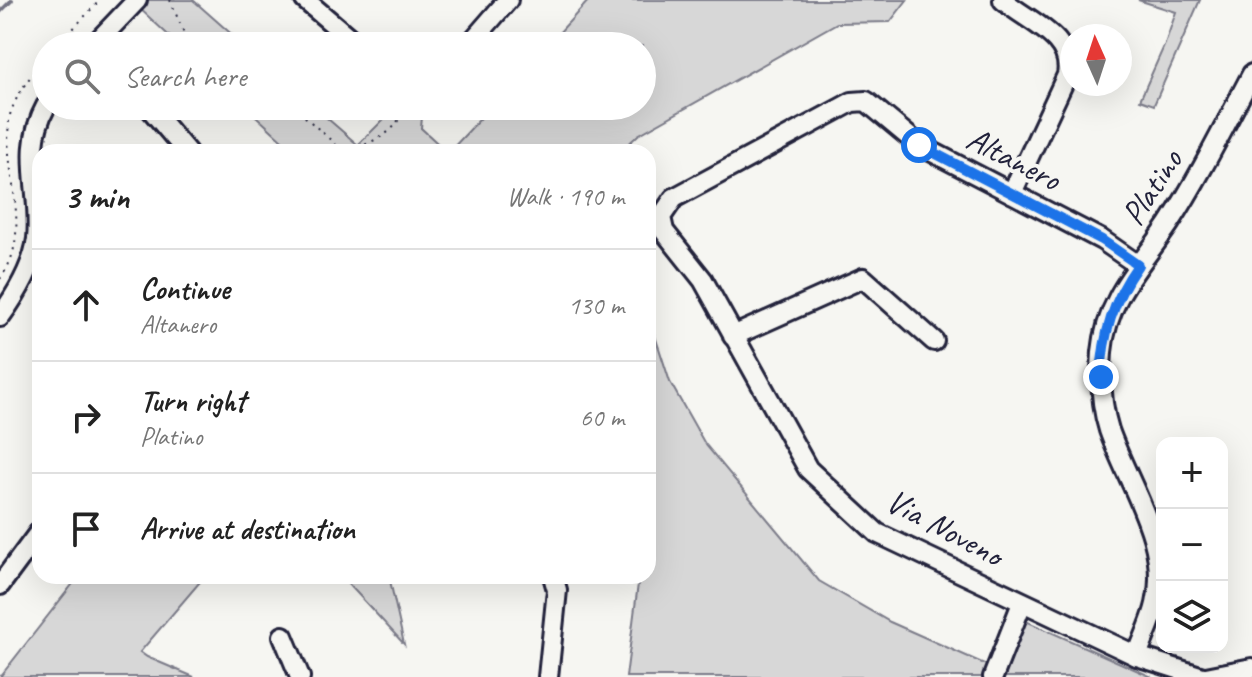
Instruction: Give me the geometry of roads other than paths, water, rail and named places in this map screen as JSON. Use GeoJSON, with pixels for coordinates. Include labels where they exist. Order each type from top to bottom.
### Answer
{"type":"FeatureCollection","features":[{"type":"Feature","properties":{"kind":"street"},"geometry":{"type":"LineString","coordinates":[[106,32],[136,0]]}},
{"type":"Feature","properties":{"kind":"street"},"geometry":{"type":"LineString","coordinates":[[305,0],[343,32]]}},
{"type":"Feature","properties":{"kind":"street"},"geometry":{"type":"LineString","coordinates":[[480,32],[508,0]]}},
{"type":"Feature","properties":{"kind":"street"},"geometry":{"type":"LineString","coordinates":[[1003,0],[1064,46],[1069,66],[1012,193]]}},
{"type":"Feature","properties":{"kind":"street","name":"Platino"},"geometry":{"type":"LineString","coordinates":[[1137,656],[1157,603],[1158,571],[1154,542],[1144,511],[1109,430],[1103,404],[1102,348],[1110,315],[1123,286],[1168,224],[1252,74]]}},
{"type":"Feature","properties":{"kind":"street","name":"Altanero"},"geometry":{"type":"LineString","coordinates":[[661,217],[674,198],[852,102],[866,101],[919,145],[1102,240],[1138,265]]}},
{"type":"Feature","properties":{"kind":"street"},"geometry":{"type":"LineString","coordinates":[[33,144],[41,120]]}},
{"type":"Feature","properties":{"kind":"street"},"geometry":{"type":"LineString","coordinates":[[160,120],[180,144]]}},
{"type":"Feature","properties":{"kind":"street","name":"Via Noveno"},"geometry":{"type":"LineString","coordinates":[[661,217],[664,231],[703,280],[808,469],[877,533],[1137,656],[1204,677],[1252,668]]}},
{"type":"Feature","properties":{"kind":"street"},"geometry":{"type":"LineString","coordinates":[[0,317],[28,271],[32,258]]}},
{"type":"Feature","properties":{"kind":"street"},"geometry":{"type":"LineString","coordinates":[[733,336],[863,278],[934,341]]}},
{"type":"Feature","properties":{"kind":"street"},"geometry":{"type":"LineString","coordinates":[[0,585],[32,542]]}},
{"type":"Feature","properties":{"kind":"street"},"geometry":{"type":"LineString","coordinates":[[548,677],[555,584]]}},
{"type":"Feature","properties":{"kind":"street"},"geometry":{"type":"LineString","coordinates":[[993,677],[1022,603]]}},
{"type":"Feature","properties":{"kind":"street"},"geometry":{"type":"LineString","coordinates":[[283,636],[300,677]]}},
{"type":"Feature","properties":{"kind":"waterway"},"geometry":{"type":"LineString","coordinates":[[0,12],[12,0]]}}]}
